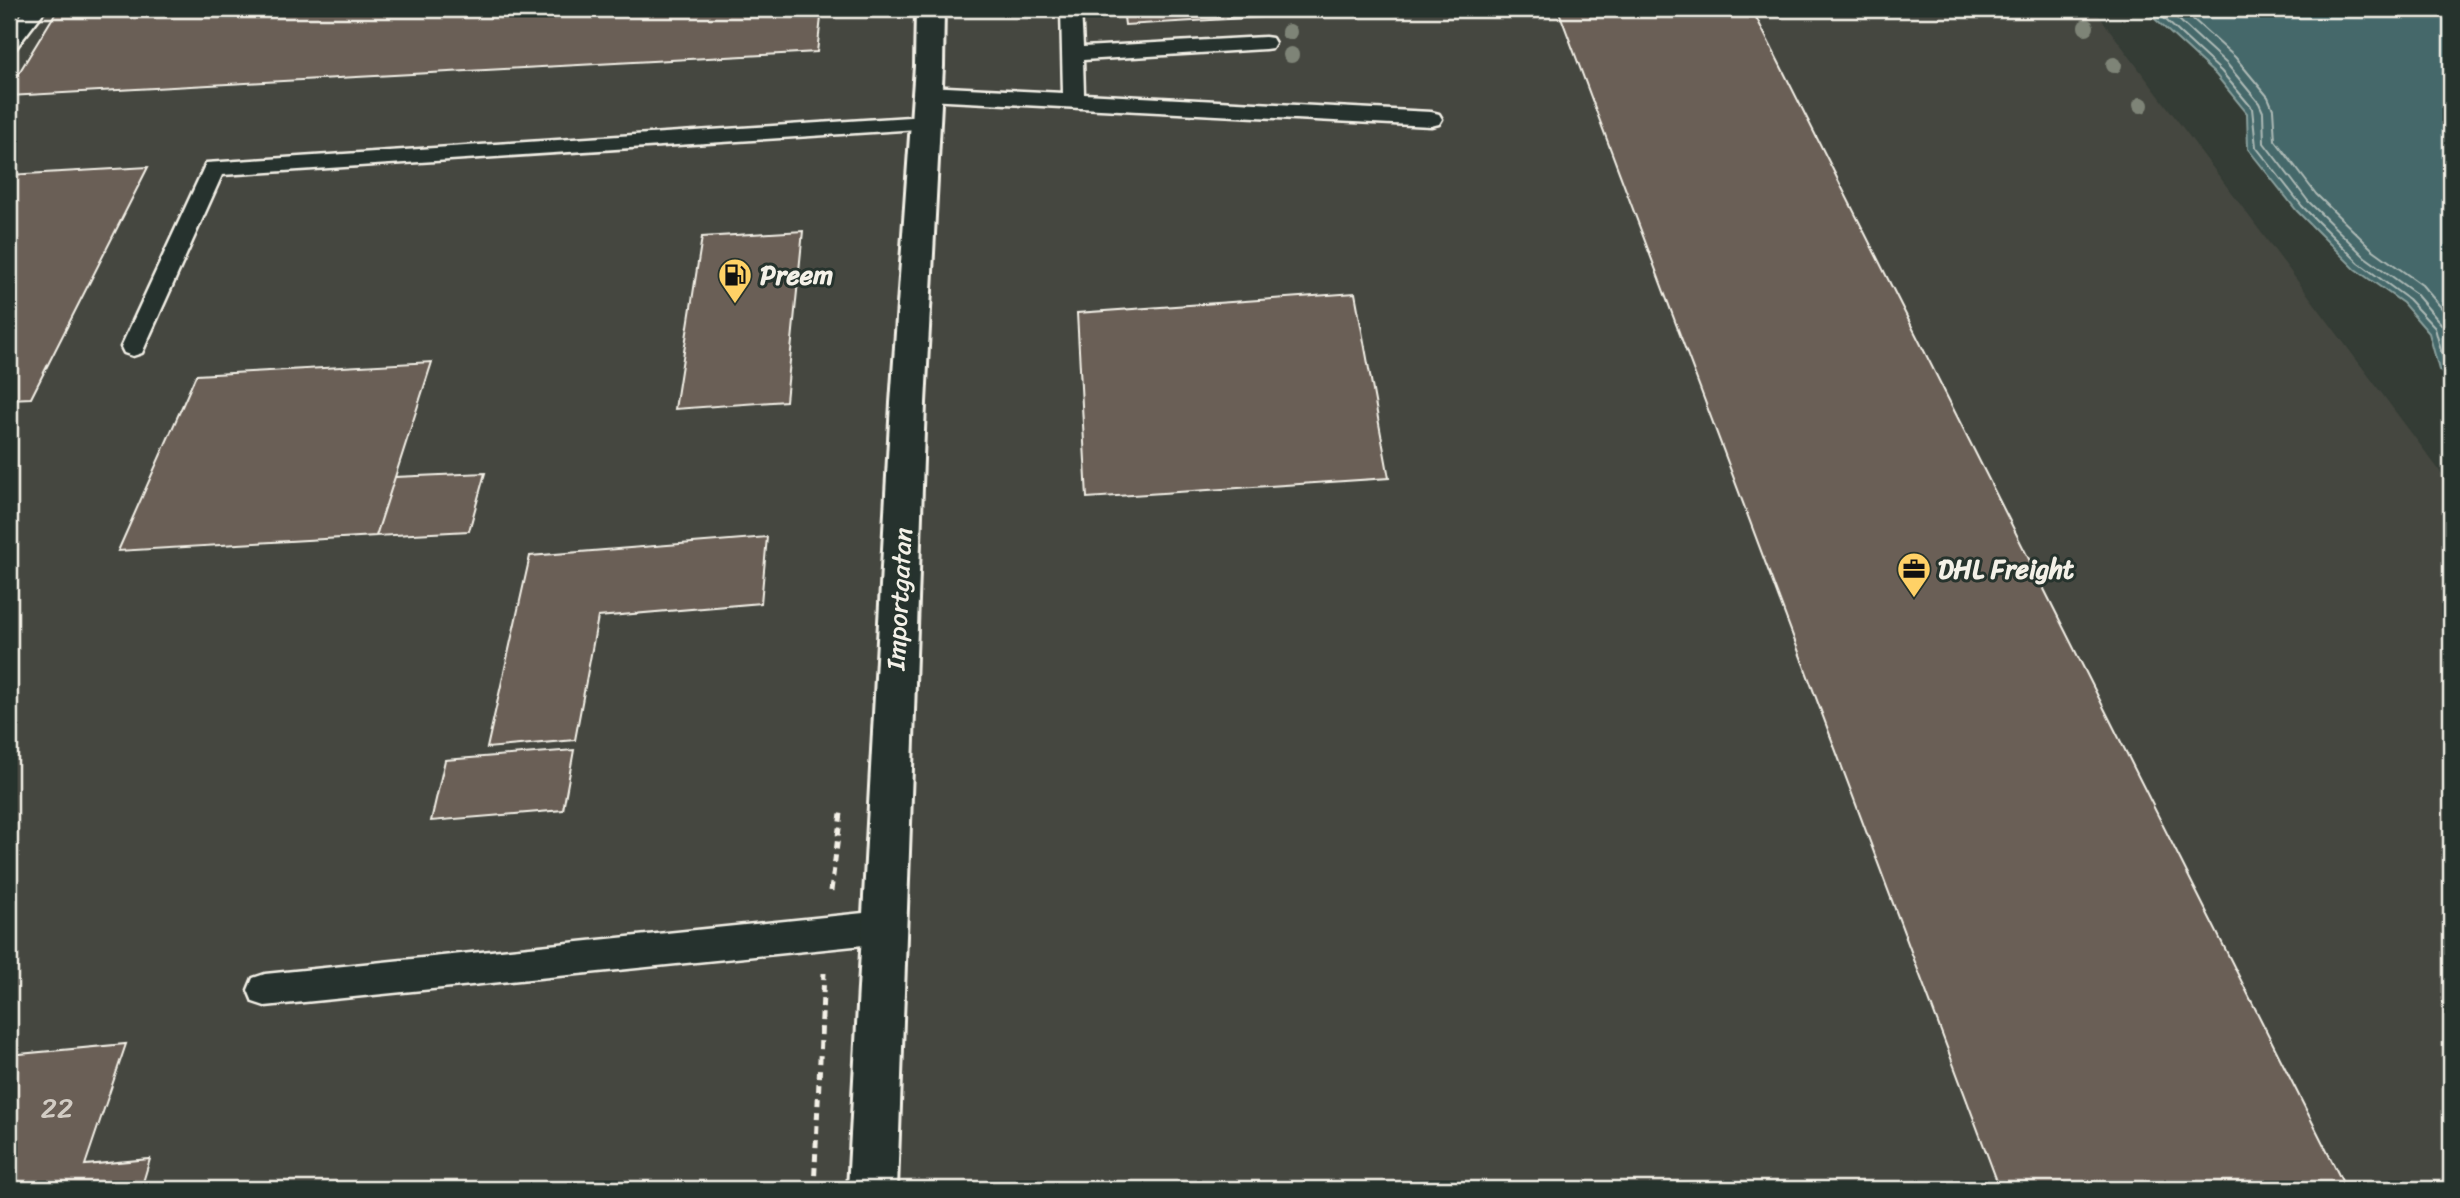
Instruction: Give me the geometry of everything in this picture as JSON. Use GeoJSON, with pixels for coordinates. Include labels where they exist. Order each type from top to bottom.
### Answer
{"type":"FeatureCollection","features":[{"type":"Feature","properties":{"kind":"street","name":"Importgatan"},"geometry":{"type":"LineString","coordinates":[[872,1189],[908,403],[930,9]]}},
{"type":"Feature","properties":{"kind":"lane"},"geometry":{"type":"LineString","coordinates":[[9,43],[36,9]]}},
{"type":"Feature","properties":{"kind":"lane"},"geometry":{"type":"LineString","coordinates":[[1071,9],[1074,100]]}},
{"type":"Feature","properties":{"kind":"lane"},"geometry":{"type":"LineString","coordinates":[[1072,54],[1265,43]]}},
{"type":"Feature","properties":{"kind":"lane"},"geometry":{"type":"LineString","coordinates":[[133,347],[214,168],[926,108],[1074,100],[1431,119]]}},
{"type":"Feature","properties":{"kind":"lane"},"geometry":{"type":"LineString","coordinates":[[265,990],[883,927]]}},
{"type":"Feature","properties":{"kind":"shaded area"},"geometry":{"type":"Polygon","coordinates":[[[9,9],[2094,9],[2451,486],[2451,1189],[9,1189],[9,9]]]}},
{"type":"Feature","properties":{"kind":"water"},"geometry":{"type":"Polygon","coordinates":[[[2144,9],[2451,9],[2451,383],[2439,370],[2429,333],[2403,303],[2355,269],[2297,211],[2248,149],[2247,113],[2216,75],[2144,9]]]}},
{"type":"Feature","properties":{"kind":"building"},"geometry":{"type":"Polygon","coordinates":[[[58,9],[822,9],[817,52],[9,96],[9,89],[58,9]]]}},
{"type":"Feature","properties":{"kind":"building"},"geometry":{"type":"Polygon","coordinates":[[[1123,9],[1279,9],[1280,16],[1125,25],[1123,9]]]}},
{"type":"Feature","properties":{"kind":"building","name":"DHL Freight"},"geometry":{"type":"Polygon","coordinates":[[[1558,9],[1752,9],[2346,1189],[2000,1189],[1558,9]]]}},
{"type":"Feature","properties":{"kind":"building"},"geometry":{"type":"Polygon","coordinates":[[[148,167],[31,398],[9,399],[9,175],[148,167]]]}},
{"type":"Feature","properties":{"kind":"building"},"geometry":{"type":"Polygon","coordinates":[[[803,231],[786,401],[675,409],[702,237],[803,231]]]}},
{"type":"Feature","properties":{"kind":"building"},"geometry":{"type":"Polygon","coordinates":[[[1355,293],[1389,478],[1087,498],[1077,313],[1355,293]]]}},
{"type":"Feature","properties":{"kind":"building"},"geometry":{"type":"Polygon","coordinates":[[[432,362],[376,536],[118,551],[196,375],[432,362]]]}},
{"type":"Feature","properties":{"kind":"building"},"geometry":{"type":"Polygon","coordinates":[[[485,473],[469,531],[376,536],[395,477],[485,473]]]}},
{"type":"Feature","properties":{"kind":"building"},"geometry":{"type":"Polygon","coordinates":[[[767,537],[761,603],[598,617],[575,740],[487,748],[530,556],[767,537]]]}},
{"type":"Feature","properties":{"kind":"building"},"geometry":{"type":"Polygon","coordinates":[[[574,750],[563,810],[431,821],[445,760],[574,750]]]}},
{"type":"Feature","properties":{"kind":"building"},"geometry":{"type":"Polygon","coordinates":[[[126,1044],[85,1165],[150,1159],[141,1189],[9,1189],[9,1055],[126,1044]]]}},
{"type":"Feature","properties":{"kind":"place","name":"Preem"},"geometry":{"type":"Point","coordinates":[735,305]}},
{"type":"Feature","properties":{"kind":"place","name":"DHL Freight"},"geometry":{"type":"Point","coordinates":[1914,599]}}]}
